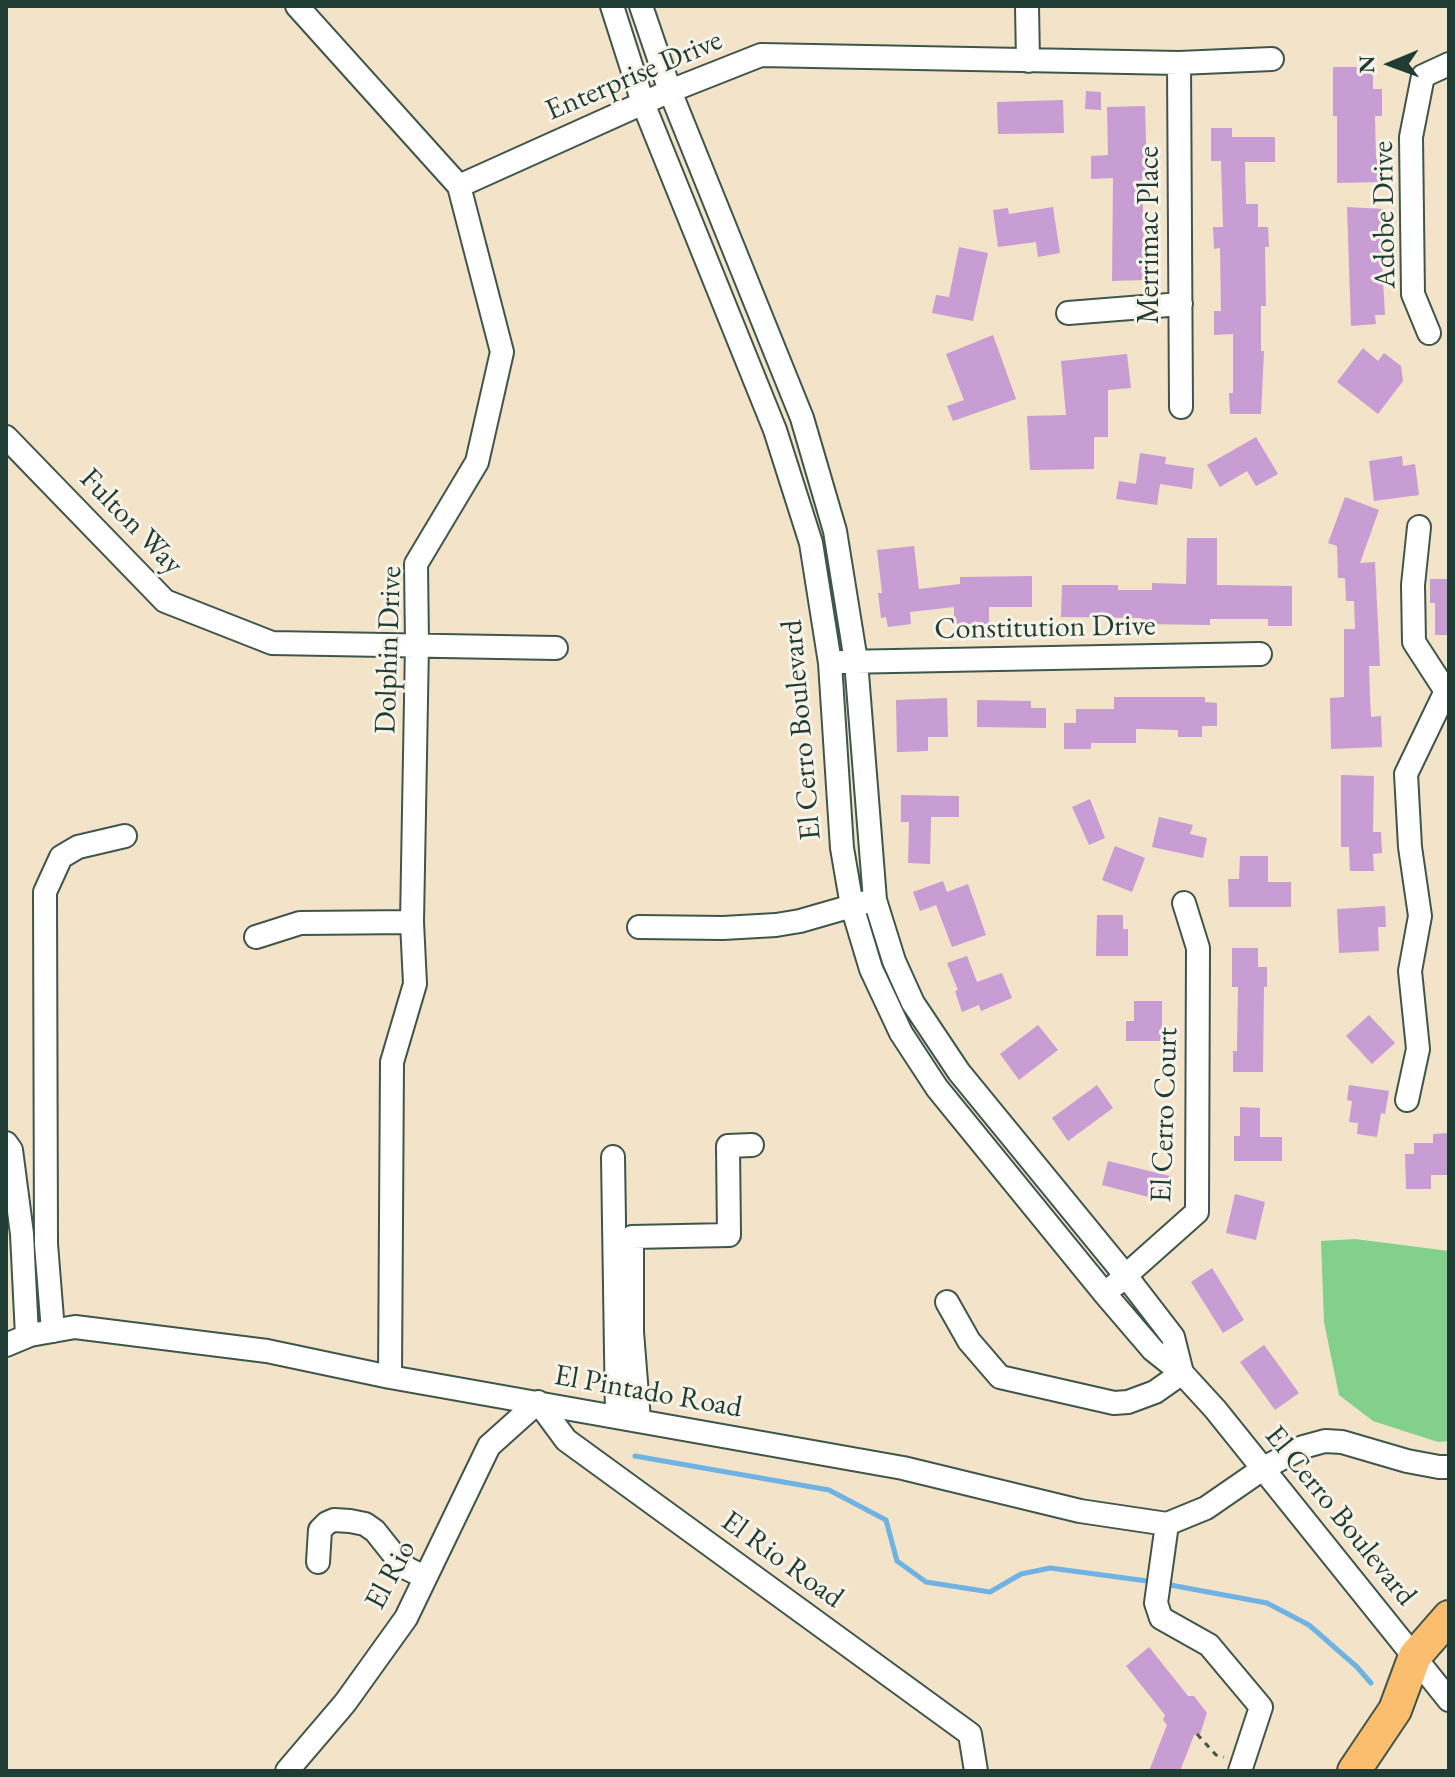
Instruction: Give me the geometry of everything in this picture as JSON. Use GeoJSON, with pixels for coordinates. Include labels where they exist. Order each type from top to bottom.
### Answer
{"type":"FeatureCollection","features":[{"type":"Feature","properties":{"kind":"highway"},"geometry":{"type":"LineString","coordinates":[[1354,1771],[1395,1710],[1415,1656],[1449,1617]]}},
{"type":"Feature","properties":{"kind":"street","name":"Dolphin Drive"},"geometry":{"type":"LineString","coordinates":[[297,6],[459,186],[502,352],[477,462],[416,564],[412,922],[415,984],[392,1062],[390,1377]]}},
{"type":"Feature","properties":{"kind":"street","name":"El Cerro Boulevard"},"geometry":{"type":"LineString","coordinates":[[612,6],[643,103],[775,430],[811,543],[830,663],[842,848],[852,906],[871,969],[908,1044],[937,1088],[1105,1294],[1153,1350],[1182,1373],[1215,1409],[1449,1700]]}},
{"type":"Feature","properties":{"kind":"street","name":"El Cerro Boulevard"},"geometry":{"type":"LineString","coordinates":[[641,6],[670,91],[802,418],[835,531],[856,661],[875,900],[894,961],[913,1003],[935,1039],[1173,1337],[1182,1373]]}},
{"type":"Feature","properties":{"kind":"street"},"geometry":{"type":"LineString","coordinates":[[1027,6],[1028,61]]}},
{"type":"Feature","properties":{"kind":"street","name":"Enterprise Drive"},"geometry":{"type":"LineString","coordinates":[[459,186],[670,91],[761,55],[1179,63],[1272,59]]}},
{"type":"Feature","properties":{"kind":"street","name":"Merrimac Place"},"geometry":{"type":"LineString","coordinates":[[1179,63],[1181,407]]}},
{"type":"Feature","properties":{"kind":"street","name":"Adobe Drive"},"geometry":{"type":"LineString","coordinates":[[1429,333],[1413,294],[1411,137],[1423,76],[1449,64]]}},
{"type":"Feature","properties":{"kind":"street"},"geometry":{"type":"LineString","coordinates":[[1068,313],[1181,304]]}},
{"type":"Feature","properties":{"kind":"street","name":"Fulton Way"},"geometry":{"type":"LineString","coordinates":[[6,437],[165,601],[272,643],[556,648]]}},
{"type":"Feature","properties":{"kind":"street"},"geometry":{"type":"LineString","coordinates":[[1407,1100],[1418,1049],[1410,971],[1420,916],[1410,847],[1406,774],[1447,694],[1414,642],[1413,585],[1419,527]]}},
{"type":"Feature","properties":{"kind":"street","name":"Constitution Drive"},"geometry":{"type":"LineString","coordinates":[[830,663],[1260,654]]}},
{"type":"Feature","properties":{"kind":"street"},"geometry":{"type":"LineString","coordinates":[[53,1331],[46,1244],[45,892],[61,857],[78,847],[125,836]]}},
{"type":"Feature","properties":{"kind":"street"},"geometry":{"type":"LineString","coordinates":[[639,927],[776,925],[875,900]]}},
{"type":"Feature","properties":{"kind":"street","name":"El Cerro Court"},"geometry":{"type":"LineString","coordinates":[[1105,1294],[1197,1212],[1198,948],[1184,903]]}},
{"type":"Feature","properties":{"kind":"street"},"geometry":{"type":"LineString","coordinates":[[256,937],[300,923],[412,922]]}},
{"type":"Feature","properties":{"kind":"street"},"geometry":{"type":"LineString","coordinates":[[6,1143],[11,1150],[22,1234],[16,1340]]}},
{"type":"Feature","properties":{"kind":"street"},"geometry":{"type":"LineString","coordinates":[[628,1418],[632,1237],[729,1235],[728,1146],[752,1145]]}},
{"type":"Feature","properties":{"kind":"street"},"geometry":{"type":"LineString","coordinates":[[613,1157],[628,1418]]}},
{"type":"Feature","properties":{"kind":"street"},"geometry":{"type":"LineString","coordinates":[[947,1302],[969,1341],[1000,1377],[1114,1403],[1128,1402],[1155,1392],[1182,1373]]}},
{"type":"Feature","properties":{"kind":"street","name":"El Pintado Road"},"geometry":{"type":"LineString","coordinates":[[16,1340],[75,1327],[267,1351],[390,1377],[903,1468],[1080,1511],[1167,1524]]}},
{"type":"Feature","properties":{"kind":"street","name":"El Rio"},"geometry":{"type":"LineString","coordinates":[[287,1771],[345,1703],[397,1630],[489,1446],[538,1402]]}},
{"type":"Feature","properties":{"kind":"street","name":"El Rio Road"},"geometry":{"type":"LineString","coordinates":[[538,1402],[566,1440],[970,1734],[976,1771]]}},
{"type":"Feature","properties":{"kind":"street"},"geometry":{"type":"LineString","coordinates":[[1241,1767],[1261,1707],[1209,1645],[1161,1618],[1156,1603],[1167,1524],[1206,1508],[1264,1468],[1303,1447],[1325,1441],[1342,1442],[1407,1461],[1449,1467]]}},
{"type":"Feature","properties":{"kind":"street"},"geometry":{"type":"LineString","coordinates":[[318,1562],[320,1530],[334,1520],[350,1521],[365,1524],[375,1531],[398,1560],[425,1577]]}},
{"type":"Feature","properties":{"kind":"path"},"geometry":{"type":"LineString","coordinates":[[1197,1734],[1216,1755],[1241,1767]]}},
{"type":"Feature","properties":{"kind":"green space"},"geometry":{"type":"Polygon","coordinates":[[[1355,1239],[1449,1251],[1449,1441],[1438,1442],[1373,1421],[1339,1395],[1324,1322],[1321,1241],[1355,1239]]]}},
{"type":"Feature","properties":{"kind":"building"},"geometry":{"type":"Polygon","coordinates":[[[1333,67],[1373,67],[1373,89],[1382,89],[1382,116],[1375,116],[1376,159],[1382,159],[1383,182],[1337,183],[1333,67]]]}},
{"type":"Feature","properties":{"kind":"building"},"geometry":{"type":"Polygon","coordinates":[[[1086,91],[1101,92],[1101,110],[1085,109],[1086,91]]]}},
{"type":"Feature","properties":{"kind":"building"},"geometry":{"type":"Polygon","coordinates":[[[1063,100],[1064,133],[998,134],[997,102],[1063,100]]]}},
{"type":"Feature","properties":{"kind":"building"},"geometry":{"type":"Polygon","coordinates":[[[1145,106],[1147,178],[1142,178],[1145,280],[1112,281],[1113,178],[1091,179],[1091,156],[1108,155],[1107,107],[1145,106]]]}},
{"type":"Feature","properties":{"kind":"building"},"geometry":{"type":"Polygon","coordinates":[[[1211,128],[1232,128],[1232,137],[1275,137],[1275,162],[1245,162],[1246,204],[1258,204],[1258,227],[1268,227],[1269,247],[1265,247],[1266,306],[1261,306],[1261,351],[1264,351],[1261,414],[1230,414],[1233,334],[1214,335],[1214,311],[1221,311],[1220,248],[1214,249],[1213,227],[1223,227],[1221,161],[1211,161],[1211,128]]]}},
{"type":"Feature","properties":{"kind":"building"},"geometry":{"type":"Polygon","coordinates":[[[1053,207],[1060,253],[1038,257],[1036,242],[998,247],[993,210],[1008,208],[1009,214],[1053,207]]]}},
{"type":"Feature","properties":{"kind":"building"},"geometry":{"type":"Polygon","coordinates":[[[1347,207],[1384,209],[1385,231],[1380,231],[1385,315],[1375,315],[1376,324],[1351,326],[1347,207]]]}},
{"type":"Feature","properties":{"kind":"building"},"geometry":{"type":"Polygon","coordinates":[[[959,247],[988,253],[973,321],[932,313],[936,295],[949,297],[959,247]]]}},
{"type":"Feature","properties":{"kind":"building"},"geometry":{"type":"Polygon","coordinates":[[[993,335],[1016,399],[953,421],[947,406],[964,400],[946,354],[993,335]]]}},
{"type":"Feature","properties":{"kind":"building"},"geometry":{"type":"Polygon","coordinates":[[[1363,348],[1378,361],[1384,353],[1401,366],[1403,381],[1378,414],[1337,382],[1363,348]]]}},
{"type":"Feature","properties":{"kind":"building"},"geometry":{"type":"Polygon","coordinates":[[[1127,354],[1131,388],[1108,390],[1108,437],[1094,437],[1094,469],[1030,470],[1027,416],[1066,415],[1061,361],[1127,354]]]}},
{"type":"Feature","properties":{"kind":"building"},"geometry":{"type":"Polygon","coordinates":[[[1256,437],[1278,474],[1256,486],[1247,471],[1220,487],[1207,465],[1256,437]]]}},
{"type":"Feature","properties":{"kind":"building"},"geometry":{"type":"Polygon","coordinates":[[[1140,453],[1166,457],[1165,464],[1194,468],[1192,489],[1160,484],[1157,505],[1116,499],[1119,481],[1136,484],[1140,453]]]}},
{"type":"Feature","properties":{"kind":"building"},"geometry":{"type":"Polygon","coordinates":[[[1402,456],[1403,466],[1415,464],[1419,495],[1374,501],[1369,461],[1402,456]]]}},
{"type":"Feature","properties":{"kind":"building"},"geometry":{"type":"Polygon","coordinates":[[[1345,497],[1379,510],[1360,563],[1375,562],[1380,666],[1369,666],[1370,697],[1371,717],[1381,716],[1382,747],[1331,749],[1330,698],[1344,697],[1344,629],[1355,629],[1354,601],[1346,601],[1345,578],[1338,578],[1337,546],[1328,543],[1345,497]]]}},
{"type":"Feature","properties":{"kind":"building"},"geometry":{"type":"Polygon","coordinates":[[[1187,538],[1217,538],[1217,585],[1292,586],[1292,626],[1268,626],[1268,619],[1210,619],[1210,625],[1142,624],[1142,618],[1061,617],[1062,585],[1118,585],[1118,590],[1152,590],[1152,583],[1186,584],[1187,538]]]}},
{"type":"Feature","properties":{"kind":"building"},"geometry":{"type":"Polygon","coordinates":[[[914,546],[919,589],[960,584],[960,577],[1032,576],[1032,607],[989,607],[989,624],[954,624],[954,607],[910,612],[911,624],[888,627],[886,617],[881,618],[878,593],[882,593],[877,550],[914,546]]]}},
{"type":"Feature","properties":{"kind":"building"},"geometry":{"type":"Polygon","coordinates":[[[1430,579],[1449,579],[1449,635],[1435,635],[1435,603],[1430,603],[1430,579]]]}},
{"type":"Feature","properties":{"kind":"building"},"geometry":{"type":"Polygon","coordinates":[[[1114,697],[1205,697],[1205,702],[1217,703],[1217,726],[1202,726],[1202,737],[1178,737],[1178,730],[1136,729],[1136,743],[1091,743],[1091,749],[1064,749],[1064,723],[1076,723],[1076,709],[1114,709],[1114,697]]]}},
{"type":"Feature","properties":{"kind":"building"},"geometry":{"type":"Polygon","coordinates":[[[947,698],[948,737],[928,737],[928,751],[897,752],[896,700],[947,698]]]}},
{"type":"Feature","properties":{"kind":"building"},"geometry":{"type":"Polygon","coordinates":[[[977,700],[1031,701],[1031,708],[1046,708],[1046,728],[977,727],[977,700]]]}},
{"type":"Feature","properties":{"kind":"building"},"geometry":{"type":"Polygon","coordinates":[[[1341,775],[1374,776],[1373,832],[1381,832],[1382,853],[1373,854],[1374,871],[1350,871],[1349,847],[1341,847],[1341,775]]]}},
{"type":"Feature","properties":{"kind":"building"},"geometry":{"type":"Polygon","coordinates":[[[901,795],[959,796],[959,817],[931,817],[930,864],[908,863],[909,822],[901,822],[901,795]]]}},
{"type":"Feature","properties":{"kind":"building"},"geometry":{"type":"Polygon","coordinates":[[[1090,799],[1105,838],[1089,845],[1072,807],[1090,799]]]}},
{"type":"Feature","properties":{"kind":"building"},"geometry":{"type":"Polygon","coordinates":[[[1159,817],[1193,825],[1190,834],[1207,838],[1203,858],[1152,847],[1159,817]]]}},
{"type":"Feature","properties":{"kind":"building"},"geometry":{"type":"Polygon","coordinates":[[[1115,846],[1145,858],[1132,892],[1102,880],[1115,846]]]}},
{"type":"Feature","properties":{"kind":"building"},"geometry":{"type":"Polygon","coordinates":[[[1240,856],[1268,856],[1268,882],[1291,882],[1291,907],[1229,907],[1228,879],[1239,879],[1240,856]]]}},
{"type":"Feature","properties":{"kind":"building"},"geometry":{"type":"Polygon","coordinates":[[[943,881],[947,892],[968,884],[986,935],[952,947],[936,905],[920,911],[913,892],[943,881]]]}},
{"type":"Feature","properties":{"kind":"building"},"geometry":{"type":"Polygon","coordinates":[[[1385,906],[1386,927],[1378,927],[1379,951],[1339,953],[1337,909],[1385,906]]]}},
{"type":"Feature","properties":{"kind":"building"},"geometry":{"type":"Polygon","coordinates":[[[1097,915],[1123,915],[1123,929],[1128,929],[1128,956],[1096,956],[1097,915]]]}},
{"type":"Feature","properties":{"kind":"building"},"geometry":{"type":"Polygon","coordinates":[[[1232,948],[1258,948],[1258,967],[1267,967],[1263,1072],[1233,1072],[1233,1051],[1237,1051],[1238,987],[1232,987],[1232,948]]]}},
{"type":"Feature","properties":{"kind":"building"},"geometry":{"type":"Polygon","coordinates":[[[967,956],[977,982],[1002,973],[1012,998],[981,1011],[979,1005],[962,1012],[955,991],[958,990],[947,963],[967,956]]]}},
{"type":"Feature","properties":{"kind":"building"},"geometry":{"type":"Polygon","coordinates":[[[1134,1001],[1162,1001],[1162,1041],[1126,1041],[1126,1021],[1134,1021],[1134,1001]]]}},
{"type":"Feature","properties":{"kind":"building"},"geometry":{"type":"Polygon","coordinates":[[[1369,1015],[1395,1043],[1372,1064],[1346,1036],[1369,1015]]]}},
{"type":"Feature","properties":{"kind":"building"},"geometry":{"type":"Polygon","coordinates":[[[1038,1025],[1058,1050],[1019,1080],[1000,1054],[1038,1025]]]}},
{"type":"Feature","properties":{"kind":"building"},"geometry":{"type":"Polygon","coordinates":[[[1097,1085],[1113,1108],[1068,1141],[1052,1118],[1097,1085]]]}},
{"type":"Feature","properties":{"kind":"building"},"geometry":{"type":"Polygon","coordinates":[[[1349,1085],[1389,1091],[1377,1137],[1357,1134],[1358,1123],[1349,1122],[1352,1101],[1347,1100],[1349,1085]]]}},
{"type":"Feature","properties":{"kind":"building"},"geometry":{"type":"Polygon","coordinates":[[[1240,1107],[1260,1108],[1260,1137],[1282,1137],[1282,1161],[1234,1161],[1234,1136],[1240,1136],[1240,1107]]]}},
{"type":"Feature","properties":{"kind":"building"},"geometry":{"type":"Polygon","coordinates":[[[1449,1133],[1448,1175],[1431,1175],[1431,1189],[1406,1189],[1405,1154],[1414,1154],[1414,1143],[1433,1143],[1433,1134],[1449,1133]]]}},
{"type":"Feature","properties":{"kind":"building"},"geometry":{"type":"Polygon","coordinates":[[[1108,1161],[1170,1176],[1164,1201],[1102,1185],[1108,1161]]]}},
{"type":"Feature","properties":{"kind":"building"},"geometry":{"type":"Polygon","coordinates":[[[1235,1194],[1265,1202],[1256,1240],[1226,1233],[1235,1194]]]}},
{"type":"Feature","properties":{"kind":"building"},"geometry":{"type":"Polygon","coordinates":[[[1212,1268],[1244,1320],[1223,1333],[1191,1282],[1212,1268]]]}},
{"type":"Feature","properties":{"kind":"building"},"geometry":{"type":"Polygon","coordinates":[[[1264,1345],[1299,1393],[1275,1410],[1240,1362],[1264,1345]]]}},
{"type":"Feature","properties":{"kind":"building"},"geometry":{"type":"Polygon","coordinates":[[[1149,1647],[1188,1696],[1194,1696],[1207,1713],[1200,1734],[1194,1735],[1180,1771],[1149,1771],[1167,1725],[1163,1720],[1165,1715],[1126,1666],[1149,1647]]]}},
{"type":"Feature","properties":{"kind":"waterway"},"geometry":{"type":"LineString","coordinates":[[635,1456],[829,1490],[886,1520],[897,1561],[926,1582],[990,1592],[1021,1574],[1050,1568],[1155,1582]]}},
{"type":"Feature","properties":{"kind":"waterway"},"geometry":{"type":"LineString","coordinates":[[1165,1584],[1267,1603],[1309,1625],[1371,1683]]}}]}
